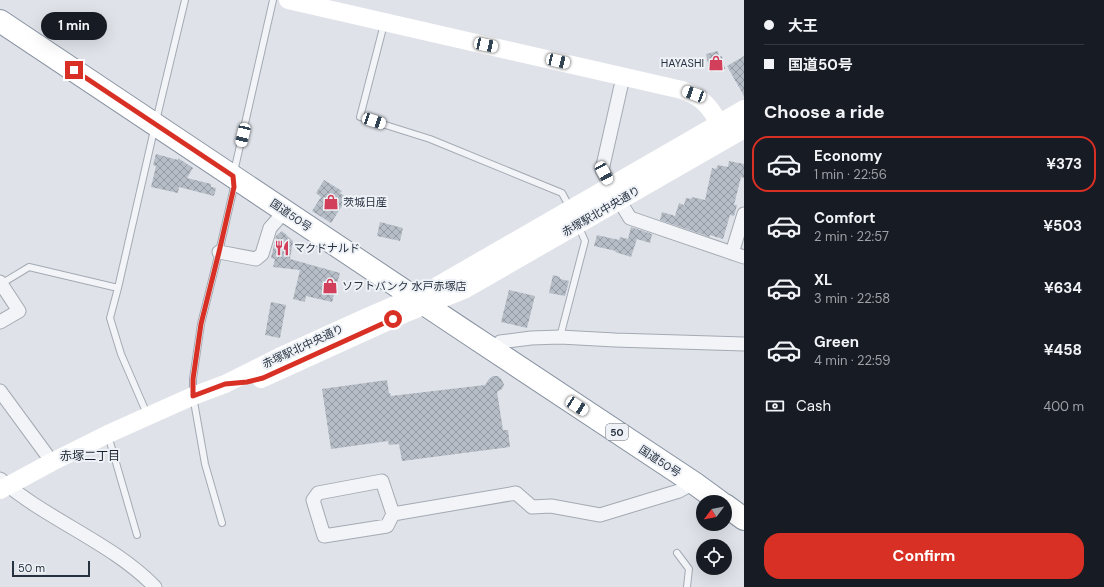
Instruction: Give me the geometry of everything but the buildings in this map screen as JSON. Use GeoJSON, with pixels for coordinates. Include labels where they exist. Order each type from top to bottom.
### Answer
{"type":"FeatureCollection","features":[{"type":"Feature","properties":{"kind":"highway","name":"国道50号"},"geometry":{"type":"LineString","coordinates":[[0,21],[710,495]]}},
{"type":"Feature","properties":{"kind":"highway"},"geometry":{"type":"LineString","coordinates":[[732,510],[744,519]]}},
{"type":"Feature","properties":{"kind":"street"},"geometry":{"type":"LineString","coordinates":[[288,0],[682,90],[694,94],[707,105],[724,131]]}},
{"type":"Feature","properties":{"kind":"street"},"geometry":{"type":"LineString","coordinates":[[623,77],[602,170],[630,218],[738,255],[744,214]]}},
{"type":"Feature","properties":{"kind":"street","name":"赤塚駅北中央通り"},"geometry":{"type":"LineString","coordinates":[[3,485],[148,415],[225,384],[247,382],[263,378],[420,301],[464,290],[574,216],[724,131],[744,109]]}},
{"type":"Feature","properties":{"kind":"street","name":"赤塚駅北中央通り"},"geometry":{"type":"LineString","coordinates":[[724,131],[744,129]]}},
{"type":"Feature","properties":{"kind":"street"},"geometry":{"type":"LineString","coordinates":[[219,252],[256,259],[262,254],[270,228],[285,211]]}},
{"type":"Feature","properties":{"kind":"street"},"geometry":{"type":"LineString","coordinates":[[0,322],[19,311],[1,283]]}},
{"type":"Feature","properties":{"kind":"street"},"geometry":{"type":"LineString","coordinates":[[494,351],[500,342],[531,338],[560,337],[744,344]]}},
{"type":"Feature","properties":{"kind":"street"},"geometry":{"type":"LineString","coordinates":[[0,391],[52,462]]}},
{"type":"Feature","properties":{"kind":"street"},"geometry":{"type":"LineString","coordinates":[[382,481],[393,514],[386,526],[324,536],[313,500],[318,493],[382,481]]}},
{"type":"Feature","properties":{"kind":"street"},"geometry":{"type":"LineString","coordinates":[[393,514],[516,493],[532,507],[551,506],[600,515],[679,491],[694,483]]}},
{"type":"Feature","properties":{"kind":"street"},"geometry":{"type":"LineString","coordinates":[[3,485],[136,569],[147,584]]}},
{"type":"Feature","properties":{"kind":"lane"},"geometry":{"type":"LineString","coordinates":[[148,415],[121,354],[110,318],[185,0]]}},
{"type":"Feature","properties":{"kind":"lane"},"geometry":{"type":"LineString","coordinates":[[222,523],[205,464],[193,396],[193,379],[201,324],[234,187],[233,176],[273,0]]}},
{"type":"Feature","properties":{"kind":"lane"},"geometry":{"type":"LineString","coordinates":[[384,23],[360,117],[430,140],[562,193],[585,241],[560,337]]}},
{"type":"Feature","properties":{"kind":"lane"},"geometry":{"type":"LineString","coordinates":[[1,283],[29,267],[118,288]]}},
{"type":"Feature","properties":{"kind":"lane"},"geometry":{"type":"LineString","coordinates":[[108,434],[138,535]]}},
{"type":"Feature","properties":{"kind":"lane"},"geometry":{"type":"LineString","coordinates":[[677,553],[689,569],[687,587]]}},
{"type":"Feature","properties":{"kind":"place","name":"HAYASHI"},"geometry":{"type":"Point","coordinates":[716,63]}},
{"type":"Feature","properties":{"kind":"place","name":"茨城日産"},"geometry":{"type":"Point","coordinates":[331,202]}},
{"type":"Feature","properties":{"kind":"place","name":"マクドナルド"},"geometry":{"type":"Point","coordinates":[282,248]}},
{"type":"Feature","properties":{"kind":"place","name":"ソフトバンク 水戸赤塚店"},"geometry":{"type":"Point","coordinates":[330,286]}},
{"type":"Feature","properties":{"kind":"district","name":"赤塚二丁目"},"geometry":{"type":"Point","coordinates":[90,456]}},
{"type":"Feature","properties":{"kind":"route"},"geometry":{"type":"LineString","coordinates":[[74,70],[233,176],[234,187],[201,324],[193,379],[193,396],[225,384],[247,382],[263,378],[393,319]]}}]}
